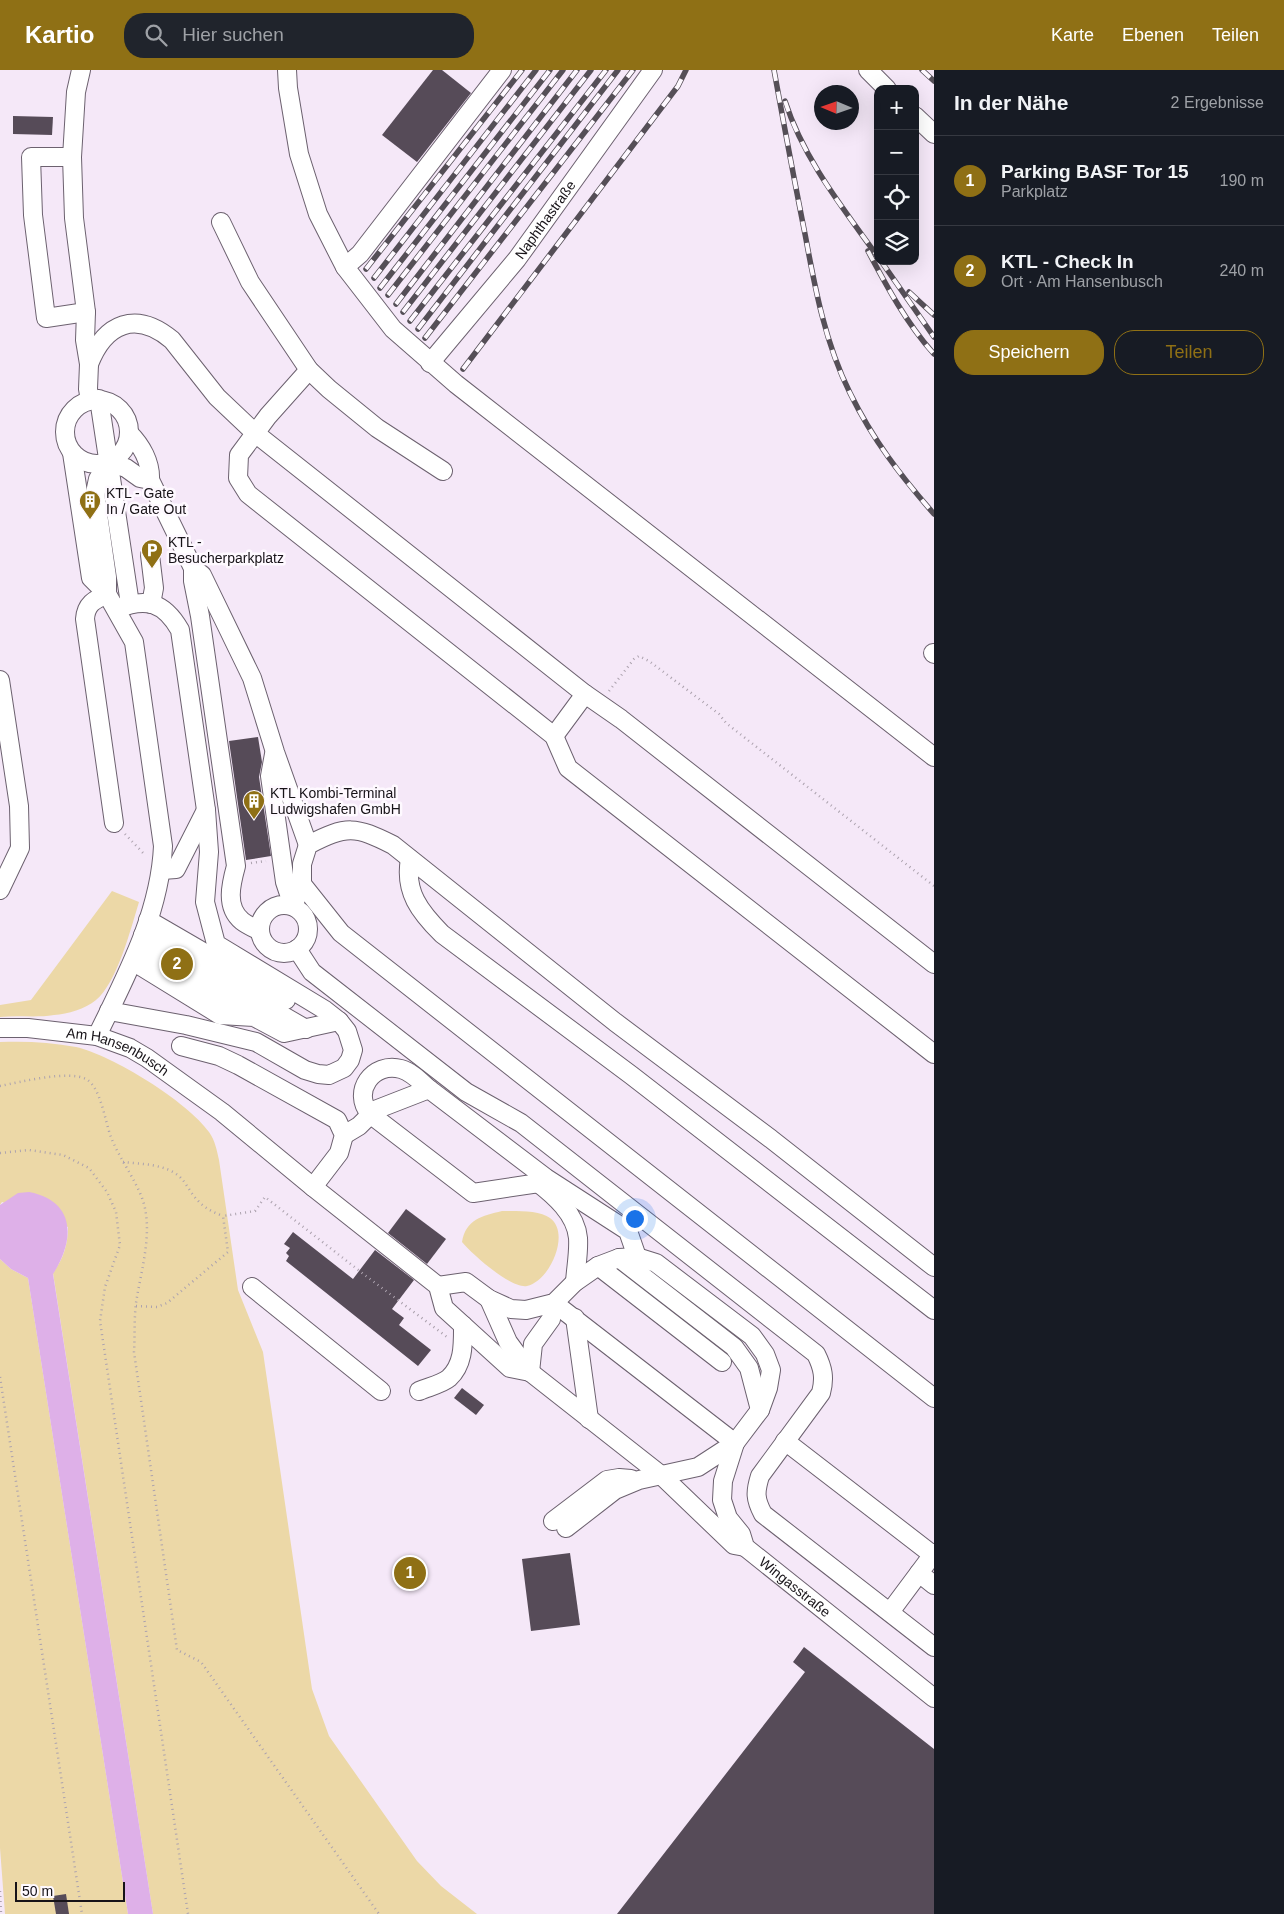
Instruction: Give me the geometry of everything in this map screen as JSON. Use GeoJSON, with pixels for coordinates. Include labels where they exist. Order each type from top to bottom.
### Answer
{"type":"FeatureCollection","features":[{"type":"Feature","properties":{"kind":"street"},"geometry":{"type":"LineString","coordinates":[[81,70],[76,92],[72,157],[74,218],[86,312],[85,340],[89,364],[88,389],[94,400],[108,462],[124,607],[134,642],[163,846],[162,870],[141,941],[97,1036]]}},
{"type":"Feature","properties":{"kind":"street"},"geometry":{"type":"LineString","coordinates":[[287,70],[288,88],[299,154],[318,214],[345,267],[393,329],[430,363],[934,757]]}},
{"type":"Feature","properties":{"kind":"street"},"geometry":{"type":"LineString","coordinates":[[345,267],[360,254],[502,70]]}},
{"type":"Feature","properties":{"kind":"street","name":"Naphthastraße"},"geometry":{"type":"LineString","coordinates":[[430,363],[517,259],[653,70]]}},
{"type":"Feature","properties":{"kind":"street"},"geometry":{"type":"LineString","coordinates":[[868,70],[883,85]]}},
{"type":"Feature","properties":{"kind":"street"},"geometry":{"type":"LineString","coordinates":[[919,120],[934,134]]}},
{"type":"Feature","properties":{"kind":"street"},"geometry":{"type":"LineString","coordinates":[[72,157],[31,157],[33,216],[46,318],[86,312]]}},
{"type":"Feature","properties":{"kind":"street"},"geometry":{"type":"LineString","coordinates":[[221,222],[250,282],[309,370],[328,389],[377,428],[443,471]]}},
{"type":"Feature","properties":{"kind":"street"},"geometry":{"type":"LineString","coordinates":[[89,364],[95,348],[104,336],[112,330],[130,324],[152,326],[172,340],[217,397],[255,433],[585,694],[934,964]]}},
{"type":"Feature","properties":{"kind":"street"},"geometry":{"type":"LineString","coordinates":[[309,370],[255,433],[239,456],[238,478],[248,494],[554,736],[568,768],[934,1054]]}},
{"type":"Feature","properties":{"kind":"street"},"geometry":{"type":"LineString","coordinates":[[260,931],[242,922],[234,911],[230,898],[231,883],[236,866],[200,616],[193,581],[193,568],[150,480],[150,468],[138,442],[129,433],[125,417],[114,405],[94,400],[75,407],[66,421],[65,438],[72,453],[91,578],[124,607],[151,604],[163,609],[172,616],[180,630],[206,810],[209,852],[205,902],[216,944],[325,1010],[333,1022]]}},
{"type":"Feature","properties":{"kind":"street"},"geometry":{"type":"LineString","coordinates":[[72,453],[89,463],[108,462],[123,450],[129,433]]}},
{"type":"Feature","properties":{"kind":"street"},"geometry":{"type":"LineString","coordinates":[[108,462],[126,468],[140,478],[150,480]]}},
{"type":"Feature","properties":{"kind":"street"},"geometry":{"type":"LineString","coordinates":[[107,594],[107,577],[95,493],[98,479],[108,462]]}},
{"type":"Feature","properties":{"kind":"street"},"geometry":{"type":"LineString","coordinates":[[150,555],[154,588],[151,604]]}},
{"type":"Feature","properties":{"kind":"street"},"geometry":{"type":"LineString","coordinates":[[193,568],[202,575],[252,678],[275,752],[308,844],[302,864],[302,884],[293,906]]}},
{"type":"Feature","properties":{"kind":"street"},"geometry":{"type":"LineString","coordinates":[[107,594],[94,600],[89,605],[85,619],[114,823]]}},
{"type":"Feature","properties":{"kind":"street"},"geometry":{"type":"LineString","coordinates":[[0,680],[19,806],[20,848],[0,890]]}},
{"type":"Feature","properties":{"kind":"street"},"geometry":{"type":"LineString","coordinates":[[554,736],[585,694]]}},
{"type":"Feature","properties":{"kind":"street"},"geometry":{"type":"LineString","coordinates":[[275,752],[270,776],[285,882],[293,906]]}},
{"type":"Feature","properties":{"kind":"street"},"geometry":{"type":"LineString","coordinates":[[162,870],[176,869],[206,810]]}},
{"type":"Feature","properties":{"kind":"street"},"geometry":{"type":"LineString","coordinates":[[308,844],[342,830],[366,832],[393,845],[615,1022],[934,1267]]}},
{"type":"Feature","properties":{"kind":"street"},"geometry":{"type":"LineString","coordinates":[[410,859],[407,874],[409,886],[426,918],[442,934],[631,1075],[934,1310]]}},
{"type":"Feature","properties":{"kind":"street"},"geometry":{"type":"LineString","coordinates":[[302,884],[341,932],[934,1398]]}},
{"type":"Feature","properties":{"kind":"street"},"geometry":{"type":"LineString","coordinates":[[286,904],[293,906],[299,909],[307,919],[309,933],[303,945],[290,953],[273,951],[266,946],[260,931],[263,917],[272,907],[286,904]]}},
{"type":"Feature","properties":{"kind":"street"},"geometry":{"type":"LineString","coordinates":[[309,933],[341,932]]}},
{"type":"Feature","properties":{"kind":"street"},"geometry":{"type":"LineString","coordinates":[[141,941],[220,1015],[254,1017],[284,1033],[333,1022]]}},
{"type":"Feature","properties":{"kind":"street"},"geometry":{"type":"LineString","coordinates":[[109,1011],[186,1025],[256,1042],[305,1070],[318,1074],[329,1075],[337,1072],[344,1068],[350,1060],[353,1050],[348,1031],[333,1022],[141,941]]}},
{"type":"Feature","properties":{"kind":"street"},"geometry":{"type":"LineString","coordinates":[[141,941],[306,1029]]}},
{"type":"Feature","properties":{"kind":"street"},"geometry":{"type":"LineString","coordinates":[[297,949],[312,972],[466,1092],[521,1123],[816,1354],[822,1366],[824,1378],[822,1393],[760,1476],[756,1488],[756,1502],[763,1514],[934,1647]]}},
{"type":"Feature","properties":{"kind":"street","name":"Am Hansenbusch"},"geometry":{"type":"LineString","coordinates":[[0,1028],[28,1028],[97,1036],[130,1048],[147,1058],[222,1112],[438,1286]]}},
{"type":"Feature","properties":{"kind":"street"},"geometry":{"type":"LineString","coordinates":[[274,1052],[284,1033]]}},
{"type":"Feature","properties":{"kind":"street"},"geometry":{"type":"LineString","coordinates":[[181,1046],[219,1056],[238,1065],[337,1120],[344,1135],[339,1153],[313,1187]]}},
{"type":"Feature","properties":{"kind":"street"},"geometry":{"type":"LineString","coordinates":[[539,1183],[472,1193],[370,1114],[365,1108],[363,1098],[364,1087],[369,1077],[378,1071],[388,1068],[401,1068],[412,1074],[546,1178],[628,1231],[637,1257]]}},
{"type":"Feature","properties":{"kind":"street"},"geometry":{"type":"LineString","coordinates":[[344,1135],[359,1126],[375,1110],[429,1089]]}},
{"type":"Feature","properties":{"kind":"street"},"geometry":{"type":"LineString","coordinates":[[445,1112],[539,1183],[565,1208],[574,1222],[578,1237],[575,1282]]}},
{"type":"Feature","properties":{"kind":"street"},"geometry":{"type":"LineString","coordinates":[[530,1372],[510,1368],[444,1308],[438,1286],[466,1282],[488,1299],[511,1308],[526,1310],[554,1303],[575,1282],[598,1266],[619,1258],[637,1257],[656,1264],[752,1336],[765,1354],[771,1370],[768,1388],[760,1410],[735,1443],[698,1467],[639,1480],[615,1490],[559,1524]]}},
{"type":"Feature","properties":{"kind":"street"},"geometry":{"type":"LineString","coordinates":[[619,1258],[734,1347],[749,1368],[760,1410]]}},
{"type":"Feature","properties":{"kind":"street"},"geometry":{"type":"LineString","coordinates":[[598,1266],[722,1362]]}},
{"type":"Feature","properties":{"kind":"street"},"geometry":{"type":"LineString","coordinates":[[252,1287],[382,1391]]}},
{"type":"Feature","properties":{"kind":"street"},"geometry":{"type":"LineString","coordinates":[[488,1299],[508,1342],[530,1372],[661,1475],[734,1545],[746,1547]]}},
{"type":"Feature","properties":{"kind":"street"},"geometry":{"type":"LineString","coordinates":[[554,1303],[735,1443]]}},
{"type":"Feature","properties":{"kind":"street"},"geometry":{"type":"LineString","coordinates":[[530,1372],[534,1344],[551,1319],[554,1303]]}},
{"type":"Feature","properties":{"kind":"street"},"geometry":{"type":"LineString","coordinates":[[575,1318],[589,1419]]}},
{"type":"Feature","properties":{"kind":"street"},"geometry":{"type":"LineString","coordinates":[[419,1391],[448,1378],[462,1357],[463,1325]]}},
{"type":"Feature","properties":{"kind":"street"},"geometry":{"type":"LineString","coordinates":[[785,1441],[934,1554],[890,1612]]}},
{"type":"Feature","properties":{"kind":"street","name":"Wingasstraße"},"geometry":{"type":"LineString","coordinates":[[735,1443],[723,1481],[722,1500],[728,1518],[742,1534],[746,1547],[934,1698]]}},
{"type":"Feature","properties":{"kind":"street"},"geometry":{"type":"LineString","coordinates":[[919,1573],[934,1585]]}},
{"type":"Feature","properties":{"kind":"path"},"geometry":{"type":"LineString","coordinates":[[603,707],[610,690],[634,659],[640,656],[649,660],[719,714],[726,723],[934,886]]}},
{"type":"Feature","properties":{"kind":"path"},"geometry":{"type":"LineString","coordinates":[[0,1086],[65,1076],[78,1076],[88,1080],[96,1090],[111,1137],[142,1198],[146,1214],[147,1231],[136,1306],[134,1352],[177,1650],[201,1662],[379,1914]]}},
{"type":"Feature","properties":{"kind":"path"},"geometry":{"type":"LineString","coordinates":[[0,1153],[29,1150],[63,1155],[89,1168],[106,1192],[116,1212],[120,1245],[105,1287],[100,1321],[188,1914]]}},
{"type":"Feature","properties":{"kind":"path"},"geometry":{"type":"LineString","coordinates":[[123,1162],[172,1171],[180,1176],[195,1197],[205,1206],[223,1216],[254,1211],[265,1197],[366,1276],[463,1348]]}},
{"type":"Feature","properties":{"kind":"path"},"geometry":{"type":"LineString","coordinates":[[136,1306],[157,1307],[167,1303],[228,1252],[223,1216]]}},
{"type":"Feature","properties":{"kind":"path"},"geometry":{"type":"LineString","coordinates":[[0,1377],[82,1914]]}},
{"type":"Feature","properties":{"kind":"path"},"geometry":{"type":"LineString","coordinates":[[0,1891],[1,1914]]}},
{"type":"Feature","properties":{"kind":"shaded area"},"geometry":{"type":"Polygon","coordinates":[[[112,891],[139,902],[117,968],[104,992],[92,1003],[71,1012],[47,1016],[0,1017],[0,1005],[31,1000],[112,891]]]}},
{"type":"Feature","properties":{"kind":"shaded area"},"geometry":{"type":"Polygon","coordinates":[[[0,1042],[38,1042],[67,1045],[109,1059],[167,1094],[199,1120],[211,1135],[219,1160],[238,1290],[263,1352],[312,1689],[329,1736],[417,1861],[441,1886],[477,1914],[153,1914],[53,1273],[64,1252],[68,1227],[2,1202],[0,1205],[0,1042]]]}},
{"type":"Feature","properties":{"kind":"shaded area"},"geometry":{"type":"Polygon","coordinates":[[[29,1192],[44,1197],[56,1204],[63,1213],[67,1224],[65,1248],[53,1274],[153,1914],[128,1914],[28,1278],[11,1269],[0,1259],[0,1205],[18,1193],[29,1192]]]}},
{"type":"Feature","properties":{"kind":"shaded area"},"geometry":{"type":"Polygon","coordinates":[[[502,1211],[546,1215],[556,1225],[558,1245],[555,1256],[543,1275],[527,1286],[502,1277],[462,1242],[464,1234],[471,1223],[482,1217],[502,1211]]]}},
{"type":"Feature","properties":{"kind":"shaded area"},"geometry":{"type":"Polygon","coordinates":[[[0,1259],[11,1269],[28,1278],[128,1914],[5,1914],[0,1848],[0,1259]]]}},
{"type":"Feature","properties":{"kind":"building"},"geometry":{"type":"Polygon","coordinates":[[[433,70],[442,70],[471,93],[417,162],[382,135],[433,70]]]}},
{"type":"Feature","properties":{"kind":"building"},"geometry":{"type":"Polygon","coordinates":[[[13,116],[53,117],[52,135],[13,134],[13,116]]]}},
{"type":"Feature","properties":{"kind":"building","name":"KTL Kombi-Terminal Ludwigshafen GmbH"},"geometry":{"type":"Polygon","coordinates":[[[258,737],[262,762],[259,777],[271,856],[246,860],[229,741],[258,737]]]}},
{"type":"Feature","properties":{"kind":"building"},"geometry":{"type":"Polygon","coordinates":[[[406,1209],[446,1239],[427,1264],[388,1233],[406,1209]]]}},
{"type":"Feature","properties":{"kind":"building"},"geometry":{"type":"Polygon","coordinates":[[[293,1232],[353,1279],[375,1250],[414,1280],[392,1309],[404,1318],[399,1325],[431,1350],[418,1366],[286,1261],[289,1256],[286,1253],[290,1248],[284,1244],[293,1232]]]}},
{"type":"Feature","properties":{"kind":"building"},"geometry":{"type":"Polygon","coordinates":[[[462,1388],[484,1405],[476,1415],[454,1398],[462,1388]]]}},
{"type":"Feature","properties":{"kind":"building"},"geometry":{"type":"Polygon","coordinates":[[[570,1553],[580,1625],[531,1631],[522,1559],[570,1553]]]}},
{"type":"Feature","properties":{"kind":"building"},"geometry":{"type":"Polygon","coordinates":[[[804,1647],[934,1749],[934,1914],[617,1914],[805,1672],[793,1662],[804,1647]]]}},
{"type":"Feature","properties":{"kind":"building"},"geometry":{"type":"Polygon","coordinates":[[[66,1894],[69,1914],[56,1914],[53,1896],[66,1894]]]}},
{"type":"Feature","properties":{"kind":"railway"},"geometry":{"type":"LineString","coordinates":[[366,269],[522,70]]}},
{"type":"Feature","properties":{"kind":"railway"},"geometry":{"type":"LineString","coordinates":[[374,278],[536,70]]}},
{"type":"Feature","properties":{"kind":"railway"},"geometry":{"type":"LineString","coordinates":[[380,288],[550,70]]}},
{"type":"Feature","properties":{"kind":"railway"},"geometry":{"type":"LineString","coordinates":[[388,295],[563,70]]}},
{"type":"Feature","properties":{"kind":"railway"},"geometry":{"type":"LineString","coordinates":[[396,304],[577,70]]}},
{"type":"Feature","properties":{"kind":"railway"},"geometry":{"type":"LineString","coordinates":[[403,312],[591,70]]}},
{"type":"Feature","properties":{"kind":"railway"},"geometry":{"type":"LineString","coordinates":[[410,321],[606,70]]}},
{"type":"Feature","properties":{"kind":"railway"},"geometry":{"type":"LineString","coordinates":[[418,329],[618,70]]}},
{"type":"Feature","properties":{"kind":"railway"},"geometry":{"type":"LineString","coordinates":[[425,338],[633,70]]}},
{"type":"Feature","properties":{"kind":"railway"},"geometry":{"type":"LineString","coordinates":[[463,369],[678,86],[686,70]]}},
{"type":"Feature","properties":{"kind":"railway"},"geometry":{"type":"LineString","coordinates":[[774,70],[813,275],[827,335],[834,355],[850,393],[878,442],[934,514]]}},
{"type":"Feature","properties":{"kind":"railway"},"geometry":{"type":"LineString","coordinates":[[922,70],[934,81]]}},
{"type":"Feature","properties":{"kind":"railway"},"geometry":{"type":"LineString","coordinates":[[785,101],[793,123],[814,163],[838,202],[874,252]]}},
{"type":"Feature","properties":{"kind":"railway"},"geometry":{"type":"LineString","coordinates":[[868,251],[906,318],[934,354]]}},
{"type":"Feature","properties":{"kind":"railway"},"geometry":{"type":"LineString","coordinates":[[884,265],[934,337]]}},
{"type":"Feature","properties":{"kind":"railway"},"geometry":{"type":"LineString","coordinates":[[909,292],[934,315]]}},
{"type":"Feature","properties":{"kind":"place","name":"KTL - Gate In / Gate Out"},"geometry":{"type":"Point","coordinates":[90,520]}},
{"type":"Feature","properties":{"kind":"place","name":"KTL - Besucherparkplatz"},"geometry":{"type":"Point","coordinates":[152,569]}},
{"type":"Feature","properties":{"kind":"place","name":"KTL Kombi-Terminal Ludwigshafen GmbH"},"geometry":{"type":"Point","coordinates":[254,820]}},
{"type":"Feature","properties":{"kind":"place","name":"KTL - Check In"},"geometry":{"type":"Point","coordinates":[177,964]}},
{"type":"Feature","properties":{"kind":"place","name":"Parking BASF Tor 15"},"geometry":{"type":"Point","coordinates":[410,1573]}}]}
